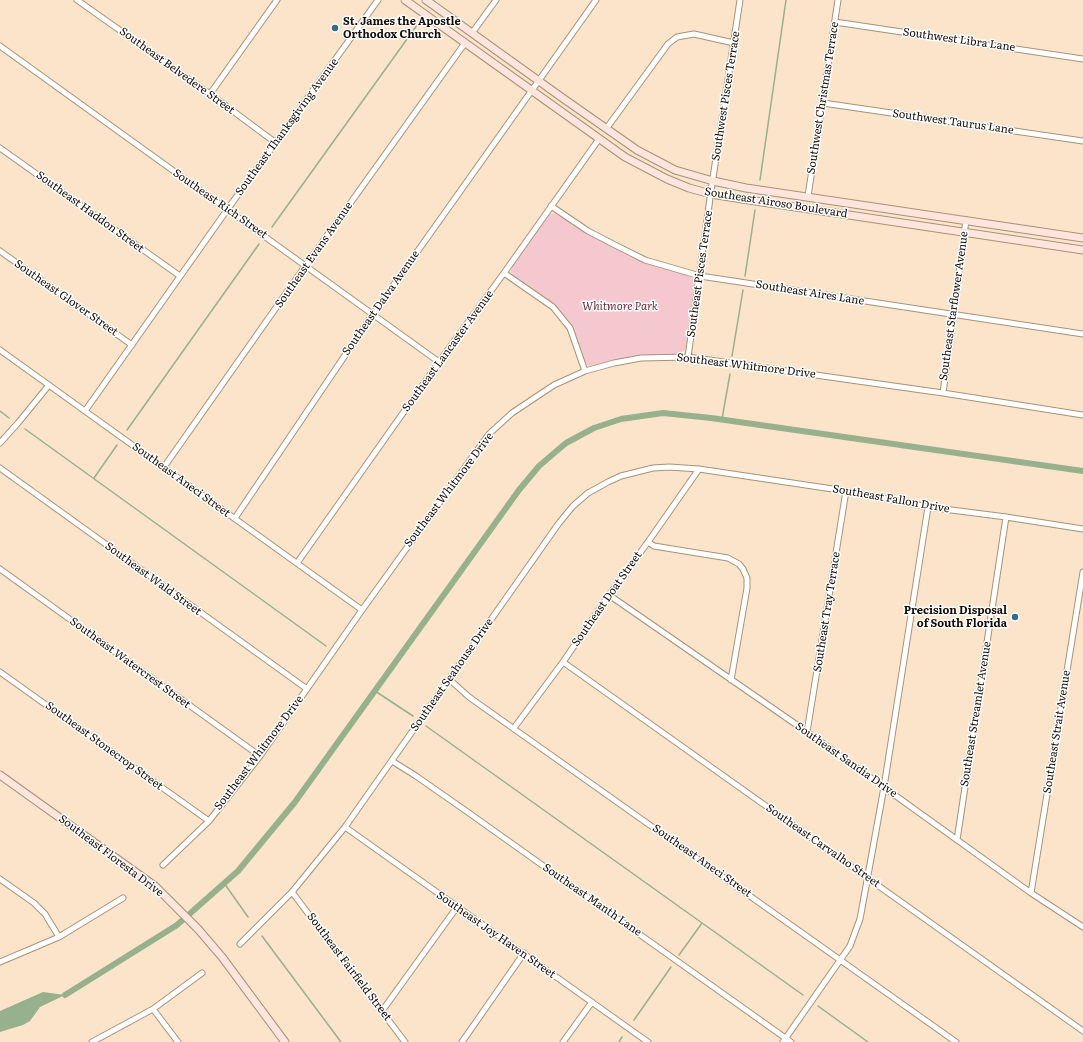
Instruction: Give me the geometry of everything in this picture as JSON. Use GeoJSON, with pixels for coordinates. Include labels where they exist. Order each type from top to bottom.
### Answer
{"type":"FeatureCollection","features":[{"type":"Feature","properties":{"kind":"main road","name":"Southeast Airoso Boulevard"},"geometry":{"type":"LineString","coordinates":[[405,0],[625,157],[647,169],[689,188],[711,193],[847,215],[1083,250]]}},
{"type":"Feature","properties":{"kind":"main road","name":"Southeast Airoso Boulevard"},"geometry":{"type":"LineString","coordinates":[[426,0],[606,129],[637,150],[675,170],[713,181],[746,188],[1083,238]]}},
{"type":"Feature","properties":{"kind":"main road"},"geometry":{"type":"LineString","coordinates":[[847,215],[848,202]]}},
{"type":"Feature","properties":{"kind":"main road","name":"Southeast Floresta Drive"},"geometry":{"type":"LineString","coordinates":[[0,775],[155,886],[198,929],[222,957],[285,1042]]}},
{"type":"Feature","properties":{"kind":"street","name":"Southeast Belvedere Street"},"geometry":{"type":"LineString","coordinates":[[77,0],[210,94],[276,143]]}},
{"type":"Feature","properties":{"kind":"street"},"geometry":{"type":"LineString","coordinates":[[210,94],[277,0]]}},
{"type":"Feature","properties":{"kind":"street","name":"Southeast Thanksgiving Avenue"},"geometry":{"type":"LineString","coordinates":[[85,411],[378,0]]}},
{"type":"Feature","properties":{"kind":"street"},"geometry":{"type":"LineString","coordinates":[[472,33],[496,0]]}},
{"type":"Feature","properties":{"kind":"street","name":"Southeast Dalva Avenue"},"geometry":{"type":"LineString","coordinates":[[235,518],[373,314],[596,0]]}},
{"type":"Feature","properties":{"kind":"street","name":"Southwest Pisces Terrace"},"geometry":{"type":"LineString","coordinates":[[711,193],[740,0]]}},
{"type":"Feature","properties":{"kind":"street","name":"Southwest Christmas Terrace"},"geometry":{"type":"LineString","coordinates":[[808,196],[838,0]]}},
{"type":"Feature","properties":{"kind":"street","name":"Southwest Libra Lane"},"geometry":{"type":"LineString","coordinates":[[835,22],[1083,58]]}},
{"type":"Feature","properties":{"kind":"street"},"geometry":{"type":"LineString","coordinates":[[606,129],[668,44],[677,37],[694,34],[734,43]]}},
{"type":"Feature","properties":{"kind":"street","name":"Southeast Evans Avenue"},"geometry":{"type":"LineString","coordinates":[[164,467],[465,43]]}},
{"type":"Feature","properties":{"kind":"street","name":"Southeast Rich Street"},"geometry":{"type":"LineString","coordinates":[[0,46],[439,362]]}},
{"type":"Feature","properties":{"kind":"street","name":"Southwest Taurus Lane"},"geometry":{"type":"LineString","coordinates":[[823,103],[1083,141]]}},
{"type":"Feature","properties":{"kind":"street","name":"Southeast Lancaster Avenue"},"geometry":{"type":"LineString","coordinates":[[297,563],[599,139]]}},
{"type":"Feature","properties":{"kind":"street","name":"Southeast Haddon Street"},"geometry":{"type":"LineString","coordinates":[[0,148],[180,276]]}},
{"type":"Feature","properties":{"kind":"street","name":"Southeast Pisces Terrace"},"geometry":{"type":"LineString","coordinates":[[688,357],[711,193]]}},
{"type":"Feature","properties":{"kind":"street","name":"Southeast Aires Lane"},"geometry":{"type":"LineString","coordinates":[[551,206],[588,230],[645,260],[700,276],[1083,334]]}},
{"type":"Feature","properties":{"kind":"street","name":"Southeast Starflower Avenue"},"geometry":{"type":"LineString","coordinates":[[943,393],[966,220]]}},
{"type":"Feature","properties":{"kind":"street","name":"Southeast Glover Street"},"geometry":{"type":"LineString","coordinates":[[0,252],[132,345]]}},
{"type":"Feature","properties":{"kind":"street"},"geometry":{"type":"LineString","coordinates":[[504,273],[553,307],[566,322],[570,328],[585,371]]}},
{"type":"Feature","properties":{"kind":"street","name":"Southeast Aneci Street"},"geometry":{"type":"LineString","coordinates":[[0,350],[362,610]]}},
{"type":"Feature","properties":{"kind":"street","name":"Southeast Whitmore Drive"},"geometry":{"type":"LineString","coordinates":[[163,865],[209,821],[260,756],[362,610],[489,434],[512,413],[554,385],[585,371],[614,363],[641,358],[688,357],[943,393],[1083,415]]}},
{"type":"Feature","properties":{"kind":"street"},"geometry":{"type":"LineString","coordinates":[[0,443],[48,385]]}},
{"type":"Feature","properties":{"kind":"street","name":"Southeast Seahouse Drive"},"geometry":{"type":"LineString","coordinates":[[240,944],[292,892],[345,827],[559,522],[574,506],[588,494],[621,476],[653,468],[668,467],[699,469]]}},
{"type":"Feature","properties":{"kind":"street","name":"Southeast Wald Street"},"geometry":{"type":"LineString","coordinates":[[0,468],[307,689]]}},
{"type":"Feature","properties":{"kind":"street","name":"Southeast Fallon Drive"},"geometry":{"type":"LineString","coordinates":[[699,469],[846,492],[928,507],[1083,529]]}},
{"type":"Feature","properties":{"kind":"street","name":"Southeast Doat Street"},"geometry":{"type":"LineString","coordinates":[[514,728],[563,662],[609,594],[648,542],[699,469]]}},
{"type":"Feature","properties":{"kind":"street","name":"Southeast Tray Terrace"},"geometry":{"type":"LineString","coordinates":[[807,732],[846,492]]}},
{"type":"Feature","properties":{"kind":"street"},"geometry":{"type":"LineString","coordinates":[[784,1040],[850,946],[860,919],[884,787],[928,507]]}},
{"type":"Feature","properties":{"kind":"street","name":"Southeast Streamlet Avenue"},"geometry":{"type":"LineString","coordinates":[[957,840],[1006,517]]}},
{"type":"Feature","properties":{"kind":"street"},"geometry":{"type":"LineString","coordinates":[[648,542],[654,546],[728,558],[739,564],[746,574],[748,583],[731,680]]}},
{"type":"Feature","properties":{"kind":"street","name":"Southeast Watercrest Street"},"geometry":{"type":"LineString","coordinates":[[0,570],[260,756]]}},
{"type":"Feature","properties":{"kind":"street","name":"Southeast Strait Avenue"},"geometry":{"type":"LineString","coordinates":[[1031,892],[1083,572]]}},
{"type":"Feature","properties":{"kind":"street","name":"Southeast Sandia Drive"},"geometry":{"type":"LineString","coordinates":[[609,594],[807,732],[1031,892],[1083,927]]}},
{"type":"Feature","properties":{"kind":"street","name":"Southeast Carvalho Street"},"geometry":{"type":"LineString","coordinates":[[563,662],[1083,1031]]}},
{"type":"Feature","properties":{"kind":"street","name":"Southeast Stonecrop Street"},"geometry":{"type":"LineString","coordinates":[[0,672],[209,821]]}},
{"type":"Feature","properties":{"kind":"street","name":"Southeast Aneci Street"},"geometry":{"type":"LineString","coordinates":[[449,680],[469,697],[956,1042]]}},
{"type":"Feature","properties":{"kind":"street","name":"Southeast Manth Lane"},"geometry":{"type":"LineString","coordinates":[[392,761],[463,809],[784,1040],[791,1042]]}},
{"type":"Feature","properties":{"kind":"street","name":"Southeast Joy Haven Street"},"geometry":{"type":"LineString","coordinates":[[345,827],[648,1042]]}},
{"type":"Feature","properties":{"kind":"street"},"geometry":{"type":"LineString","coordinates":[[0,879],[45,914],[59,937]]}},
{"type":"Feature","properties":{"kind":"street","name":"Southeast Fairfield Street"},"geometry":{"type":"LineString","coordinates":[[292,892],[405,1042]]}},
{"type":"Feature","properties":{"kind":"street"},"geometry":{"type":"LineString","coordinates":[[0,962],[59,937],[124,898]]}},
{"type":"Feature","properties":{"kind":"street"},"geometry":{"type":"LineString","coordinates":[[382,1011],[457,907]]}},
{"type":"Feature","properties":{"kind":"street"},"geometry":{"type":"LineString","coordinates":[[462,1042],[524,954]]}},
{"type":"Feature","properties":{"kind":"street"},"geometry":{"type":"LineString","coordinates":[[92,1042],[154,1009],[202,973]]}},
{"type":"Feature","properties":{"kind":"street"},"geometry":{"type":"LineString","coordinates":[[563,1042],[592,1002]]}},
{"type":"Feature","properties":{"kind":"street"},"geometry":{"type":"LineString","coordinates":[[154,1009],[178,1042]]}},
{"type":"Feature","properties":{"kind":"green space","name":"Whitmore Park"},"geometry":{"type":"Polygon","coordinates":[[[553,213],[563,217],[628,256],[693,279],[696,285],[686,347],[684,351],[674,355],[633,356],[590,366],[586,364],[571,324],[557,308],[516,278],[511,272],[512,266],[548,216],[553,213]]]}},
{"type":"Feature","properties":{"kind":"shaded area"},"geometry":{"type":"Polygon","coordinates":[[[43,992],[65,995],[40,1007],[30,1021],[23,1025],[0,1032],[0,1011],[43,992]]]}},
{"type":"Feature","properties":{"kind":"waterway"},"geometry":{"type":"LineString","coordinates":[[760,180],[786,0]]}},
{"type":"Feature","properties":{"kind":"waterway"},"geometry":{"type":"LineString","coordinates":[[272,227],[420,21]]}},
{"type":"Feature","properties":{"kind":"waterway"},"geometry":{"type":"LineString","coordinates":[[745,276],[755,210]]}},
{"type":"Feature","properties":{"kind":"waterway"},"geometry":{"type":"LineString","coordinates":[[127,430],[259,244]]}},
{"type":"Feature","properties":{"kind":"waterway"},"geometry":{"type":"LineString","coordinates":[[732,356],[743,290]]}},
{"type":"Feature","properties":{"kind":"waterway"},"geometry":{"type":"LineString","coordinates":[[722,419],[730,374]]}},
{"type":"Feature","properties":{"kind":"waterway"},"geometry":{"type":"LineString","coordinates":[[0,411],[9,418]]}},
{"type":"Feature","properties":{"kind":"waterway"},"geometry":{"type":"LineString","coordinates":[[65,995],[177,925],[238,871],[295,802],[519,490],[539,466],[566,443],[594,428],[621,419],[663,413],[711,418],[1083,471]]}},
{"type":"Feature","properties":{"kind":"waterway"},"geometry":{"type":"LineString","coordinates":[[25,429],[326,646]]}},
{"type":"Feature","properties":{"kind":"waterway"},"geometry":{"type":"LineString","coordinates":[[94,478],[117,445]]}},
{"type":"Feature","properties":{"kind":"waterway"},"geometry":{"type":"LineString","coordinates":[[375,691],[413,716]]}},
{"type":"Feature","properties":{"kind":"waterway"},"geometry":{"type":"LineString","coordinates":[[426,726],[803,995]]}},
{"type":"Feature","properties":{"kind":"waterway"},"geometry":{"type":"LineString","coordinates":[[224,883],[248,917]]}},
{"type":"Feature","properties":{"kind":"waterway"},"geometry":{"type":"LineString","coordinates":[[679,955],[702,923]]}},
{"type":"Feature","properties":{"kind":"waterway"},"geometry":{"type":"LineString","coordinates":[[262,936],[341,1042]]}},
{"type":"Feature","properties":{"kind":"waterway"},"geometry":{"type":"LineString","coordinates":[[634,1020],[671,967]]}},
{"type":"Feature","properties":{"kind":"waterway"},"geometry":{"type":"LineString","coordinates":[[818,1006],[868,1042]]}},
{"type":"Feature","properties":{"kind":"waterway"},"geometry":{"type":"LineString","coordinates":[[619,1042],[622,1037]]}},
{"type":"Feature","properties":{"kind":"place","name":"St. James the Apostle Orthodox Church"},"geometry":{"type":"Point","coordinates":[335,28]}},
{"type":"Feature","properties":{"kind":"place","name":"Precision Disposal of South Florida"},"geometry":{"type":"Point","coordinates":[1015,617]}}]}
